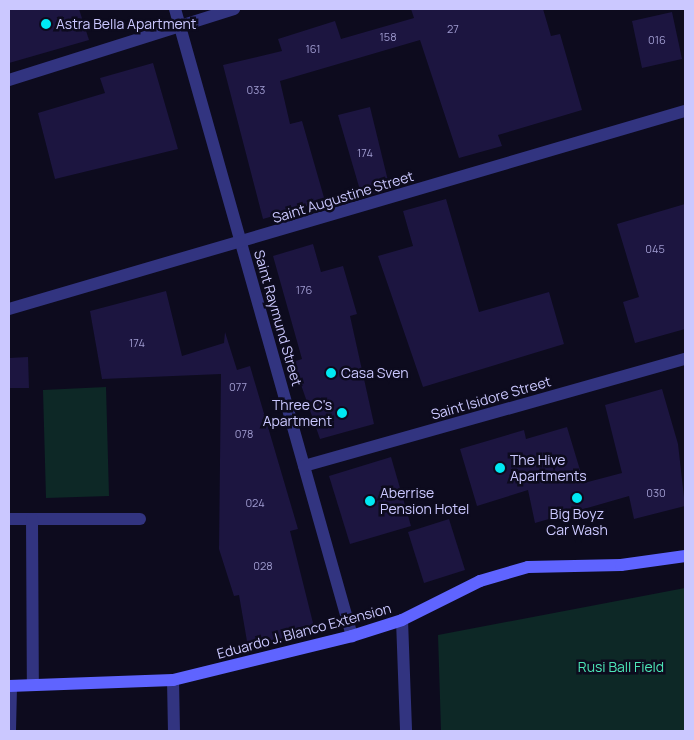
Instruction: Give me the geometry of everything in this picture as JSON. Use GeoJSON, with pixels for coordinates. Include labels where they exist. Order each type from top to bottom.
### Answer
{"type":"FeatureCollection","features":[{"type":"Feature","properties":{"kind":"main road","name":"Eduardo J. Blanco Extension"},"geometry":{"type":"LineString","coordinates":[[10,686],[172,680],[352,636],[402,620],[480,581],[528,567],[621,565],[685,556]]}},
{"type":"Feature","properties":{"kind":"street","name":"Saint Raymund Street"},"geometry":{"type":"LineString","coordinates":[[175,9],[352,636]]}},
{"type":"Feature","properties":{"kind":"street"},"geometry":{"type":"LineString","coordinates":[[9,80],[234,9]]}},
{"type":"Feature","properties":{"kind":"street","name":"Saint Augustine Street"},"geometry":{"type":"LineString","coordinates":[[9,309],[242,244],[685,111]]}},
{"type":"Feature","properties":{"kind":"street","name":"Saint Isidore Street"},"geometry":{"type":"LineString","coordinates":[[304,466],[685,359]]}},
{"type":"Feature","properties":{"kind":"street"},"geometry":{"type":"LineString","coordinates":[[9,519],[140,519]]}},
{"type":"Feature","properties":{"kind":"street"},"geometry":{"type":"LineString","coordinates":[[32,519],[34,685]]}},
{"type":"Feature","properties":{"kind":"street"},"geometry":{"type":"LineString","coordinates":[[402,620],[406,731]]}},
{"type":"Feature","properties":{"kind":"street"},"geometry":{"type":"LineString","coordinates":[[172,680],[174,731]]}},
{"type":"Feature","properties":{"kind":"street"},"geometry":{"type":"LineString","coordinates":[[10,686],[10,731]]}},
{"type":"Feature","properties":{"kind":"green space"},"geometry":{"type":"Polygon","coordinates":[[[106,387],[109,496],[46,498],[43,390],[106,387]]]}},
{"type":"Feature","properties":{"kind":"green space","name":"Rusi Ball Field"},"geometry":{"type":"Polygon","coordinates":[[[685,588],[685,731],[441,731],[438,635],[685,588]]]}},
{"type":"Feature","properties":{"kind":"building","name":"Astra Bella Apartment"},"geometry":{"type":"Polygon","coordinates":[[[9,9],[79,9],[89,40],[9,63],[9,9]]]}},
{"type":"Feature","properties":{"kind":"building"},"geometry":{"type":"Polygon","coordinates":[[[411,9],[543,9],[551,36],[560,34],[582,110],[498,135],[502,146],[459,158],[420,40],[280,81],[290,124],[302,121],[325,201],[263,219],[223,65],[282,51],[278,39],[335,21],[341,39],[414,18],[411,9]]]}},
{"type":"Feature","properties":{"kind":"building"},"geometry":{"type":"Polygon","coordinates":[[[672,12],[682,59],[642,68],[632,21],[672,12]]]}},
{"type":"Feature","properties":{"kind":"building"},"geometry":{"type":"Polygon","coordinates":[[[153,63],[178,149],[55,179],[38,113],[105,93],[100,78],[153,63]]]}},
{"type":"Feature","properties":{"kind":"building"},"geometry":{"type":"Polygon","coordinates":[[[370,107],[390,189],[362,197],[338,115],[370,107]]]}},
{"type":"Feature","properties":{"kind":"building"},"geometry":{"type":"Polygon","coordinates":[[[446,199],[479,312],[549,292],[564,344],[423,387],[378,256],[413,246],[403,211],[446,199]]]}},
{"type":"Feature","properties":{"kind":"building"},"geometry":{"type":"Polygon","coordinates":[[[685,204],[685,329],[635,343],[623,302],[639,297],[617,224],[685,204]]]}},
{"type":"Feature","properties":{"kind":"building"},"geometry":{"type":"Polygon","coordinates":[[[313,244],[321,272],[343,266],[357,314],[350,316],[374,424],[320,439],[293,362],[302,359],[273,256],[313,244]]]}},
{"type":"Feature","properties":{"kind":"building"},"geometry":{"type":"Polygon","coordinates":[[[166,291],[182,356],[224,343],[225,332],[237,370],[250,366],[298,529],[290,531],[316,635],[248,647],[239,595],[234,596],[219,549],[221,374],[102,379],[90,311],[166,291]]]}},
{"type":"Feature","properties":{"kind":"building"},"geometry":{"type":"Polygon","coordinates":[[[28,357],[29,388],[9,388],[9,358],[28,357]]]}},
{"type":"Feature","properties":{"kind":"building"},"geometry":{"type":"Polygon","coordinates":[[[662,389],[678,444],[685,506],[634,519],[629,496],[535,523],[528,490],[477,506],[460,449],[524,430],[526,439],[567,427],[584,483],[622,473],[605,405],[662,389]]]}},
{"type":"Feature","properties":{"kind":"building","name":"Aberrise Pension Hotel"},"geometry":{"type":"Polygon","coordinates":[[[391,457],[411,526],[350,544],[329,476],[391,457]]]}},
{"type":"Feature","properties":{"kind":"building"},"geometry":{"type":"Polygon","coordinates":[[[449,519],[465,570],[424,583],[408,532],[449,519]]]}},
{"type":"Feature","properties":{"kind":"place","name":"Astra Bella Apartment"},"geometry":{"type":"Point","coordinates":[46,24]}},
{"type":"Feature","properties":{"kind":"place","name":"Casa Sven"},"geometry":{"type":"Point","coordinates":[331,373]}},
{"type":"Feature","properties":{"kind":"place","name":"Three C's Apartment"},"geometry":{"type":"Point","coordinates":[342,413]}},
{"type":"Feature","properties":{"kind":"place","name":"The Hive Apartments"},"geometry":{"type":"Point","coordinates":[500,468]}},
{"type":"Feature","properties":{"kind":"place","name":"Big Boyz Car Wash"},"geometry":{"type":"Point","coordinates":[577,498]}},
{"type":"Feature","properties":{"kind":"place","name":"Aberrise Pension Hotel"},"geometry":{"type":"Point","coordinates":[370,501]}}]}
